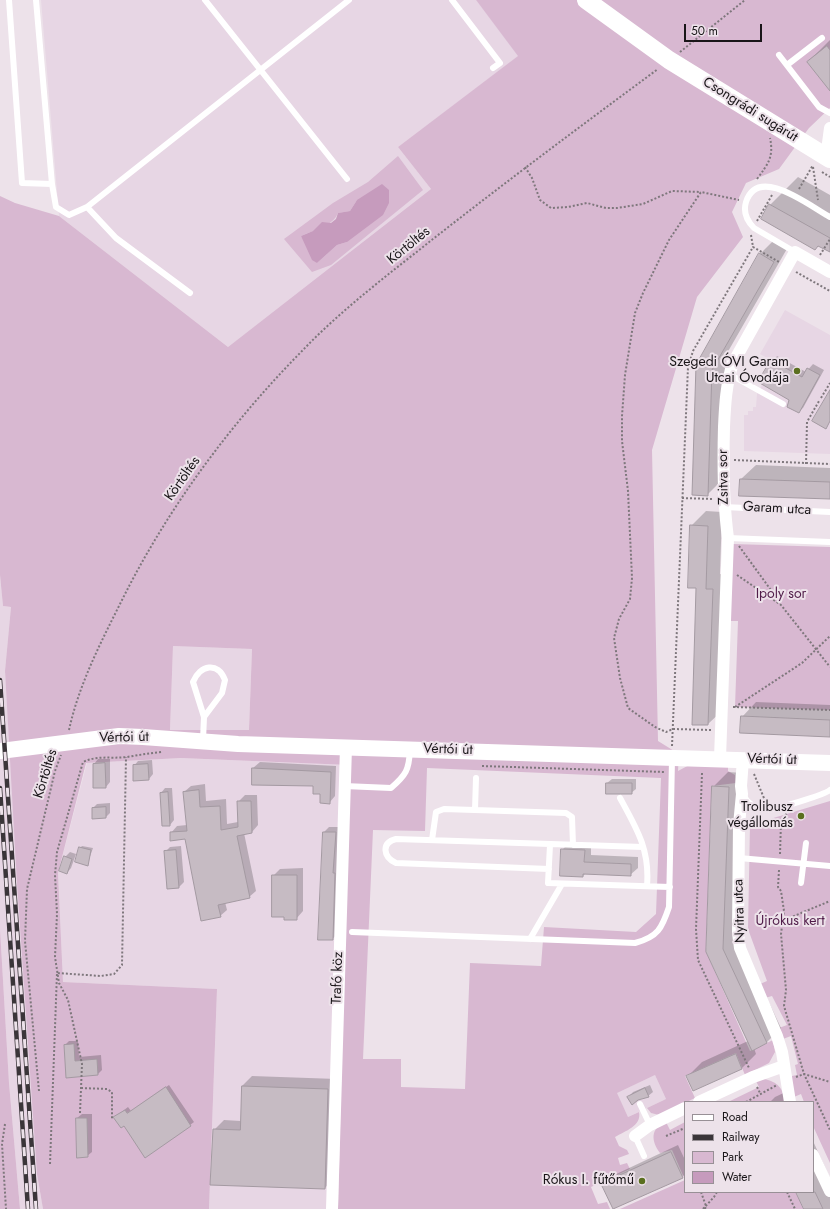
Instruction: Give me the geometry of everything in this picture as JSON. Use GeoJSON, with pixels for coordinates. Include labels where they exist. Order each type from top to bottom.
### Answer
{"type":"FeatureCollection","features":[{"type":"Feature","properties":{"kind":"main road","name":"Csongrádi sugárút"},"geometry":{"type":"LineString","coordinates":[[586,0],[823,159]]}},
{"type":"Feature","properties":{"kind":"street"},"geometry":{"type":"LineString","coordinates":[[823,159],[828,143],[830,128]]}},
{"type":"Feature","properties":{"kind":"street"},"geometry":{"type":"LineString","coordinates":[[795,252],[830,272]]}},
{"type":"Feature","properties":{"kind":"street","name":"Zsitva sor"},"geometry":{"type":"LineString","coordinates":[[720,758],[727,568],[731,538],[724,503],[723,460],[726,393],[729,374],[733,363],[795,252]]}},
{"type":"Feature","properties":{"kind":"street","name":"Vértói út"},"geometry":{"type":"LineString","coordinates":[[0,751],[119,736],[346,747],[720,758],[830,763]]}},
{"type":"Feature","properties":{"kind":"street","name":"Trafó köz"},"geometry":{"type":"LineString","coordinates":[[332,1209],[346,747]]}},
{"type":"Feature","properties":{"kind":"street","name":"Nyitra utca"},"geometry":{"type":"LineString","coordinates":[[743,759],[738,858],[738,934],[740,948],[777,1036],[790,1101]]}},
{"type":"Feature","properties":{"kind":"street"},"geometry":{"type":"LineString","coordinates":[[701,1101],[753,1077],[784,1066]]}},
{"type":"Feature","properties":{"kind":"street"},"geometry":{"type":"LineString","coordinates":[[635,1136],[650,1125],[684,1108]]}},
{"type":"Feature","properties":{"kind":"street"},"geometry":{"type":"LineString","coordinates":[[814,1157],[830,1191]]}},
{"type":"Feature","properties":{"kind":"lane"},"geometry":{"type":"LineString","coordinates":[[9,0],[22,183],[52,184]]}},
{"type":"Feature","properties":{"kind":"lane"},"geometry":{"type":"LineString","coordinates":[[36,0],[52,184],[56,207],[69,215],[87,207],[349,0]]}},
{"type":"Feature","properties":{"kind":"lane"},"geometry":{"type":"LineString","coordinates":[[205,0],[347,178]]}},
{"type":"Feature","properties":{"kind":"lane"},"geometry":{"type":"LineString","coordinates":[[452,0],[500,63],[493,68]]}},
{"type":"Feature","properties":{"kind":"lane"},"geometry":{"type":"LineString","coordinates":[[787,65],[822,38]]}},
{"type":"Feature","properties":{"kind":"lane"},"geometry":{"type":"LineString","coordinates":[[779,55],[819,107],[830,113]]}},
{"type":"Feature","properties":{"kind":"lane"},"geometry":{"type":"LineString","coordinates":[[795,252],[754,228],[745,213],[746,202],[756,189],[766,186],[777,187],[830,217]]}},
{"type":"Feature","properties":{"kind":"lane"},"geometry":{"type":"LineString","coordinates":[[87,207],[116,238],[190,293]]}},
{"type":"Feature","properties":{"kind":"lane"},"geometry":{"type":"LineString","coordinates":[[729,374],[783,404]]}},
{"type":"Feature","properties":{"kind":"lane","name":"Garam utca"},"geometry":{"type":"LineString","coordinates":[[724,503],[830,512]]}},
{"type":"Feature","properties":{"kind":"lane"},"geometry":{"type":"LineString","coordinates":[[731,538],[830,542]]}},
{"type":"Feature","properties":{"kind":"lane"},"geometry":{"type":"LineString","coordinates":[[203,741],[204,717],[193,682],[202,669],[212,667],[220,671],[225,680],[222,693],[204,717]]}},
{"type":"Feature","properties":{"kind":"lane"},"geometry":{"type":"LineString","coordinates":[[344,786],[391,788],[404,777],[409,762],[410,749]]}},
{"type":"Feature","properties":{"kind":"lane"},"geometry":{"type":"LineString","coordinates":[[352,932],[635,943],[646,940],[655,935],[666,918],[669,907],[672,757]]}},
{"type":"Feature","properties":{"kind":"lane"},"geometry":{"type":"LineString","coordinates":[[475,810],[476,778]]}},
{"type":"Feature","properties":{"kind":"lane"},"geometry":{"type":"LineString","coordinates":[[742,794],[751,805],[760,809],[769,810],[830,790]]}},
{"type":"Feature","properties":{"kind":"lane"},"geometry":{"type":"LineString","coordinates":[[620,798],[637,827],[648,868],[647,886]]}},
{"type":"Feature","properties":{"kind":"lane"},"geometry":{"type":"LineString","coordinates":[[432,840],[436,812],[444,808],[570,814],[573,824],[572,845]]}},
{"type":"Feature","properties":{"kind":"lane"},"geometry":{"type":"LineString","coordinates":[[549,869],[396,862],[391,860],[386,854],[388,843],[392,840],[643,847]]}},
{"type":"Feature","properties":{"kind":"lane"},"geometry":{"type":"LineString","coordinates":[[801,883],[806,843]]}},
{"type":"Feature","properties":{"kind":"lane"},"geometry":{"type":"LineString","coordinates":[[550,845],[548,883],[670,887]]}},
{"type":"Feature","properties":{"kind":"lane"},"geometry":{"type":"LineString","coordinates":[[738,858],[830,866]]}},
{"type":"Feature","properties":{"kind":"lane"},"geometry":{"type":"LineString","coordinates":[[530,939],[562,884]]}},
{"type":"Feature","properties":{"kind":"lane"},"geometry":{"type":"LineString","coordinates":[[640,1104],[650,1125]]}},
{"type":"Feature","properties":{"kind":"lane"},"geometry":{"type":"LineString","coordinates":[[635,1136],[644,1156]]}},
{"type":"Feature","properties":{"kind":"path","name":"Körtöltés"},"geometry":{"type":"LineString","coordinates":[[39,1091],[25,941],[27,889],[55,771],[66,742],[81,688],[97,650],[128,587],[156,537],[195,477],[244,415],[303,350],[359,300],[525,167],[673,58],[745,0]]}},
{"type":"Feature","properties":{"kind":"path"},"geometry":{"type":"LineString","coordinates":[[756,189],[754,184],[771,158],[770,122]]}},
{"type":"Feature","properties":{"kind":"path"},"geometry":{"type":"LineString","coordinates":[[794,197],[823,159]]}},
{"type":"Feature","properties":{"kind":"path"},"geometry":{"type":"LineString","coordinates":[[819,211],[823,159]]}},
{"type":"Feature","properties":{"kind":"path"},"geometry":{"type":"LineString","coordinates":[[525,167],[532,178],[540,200],[551,208],[568,207],[587,203],[606,208],[617,208],[643,204],[672,191],[715,194],[746,202]]}},
{"type":"Feature","properties":{"kind":"path"},"geometry":{"type":"LineString","coordinates":[[672,757],[688,367],[692,351],[753,247],[751,234],[777,187]]}},
{"type":"Feature","properties":{"kind":"path"},"geometry":{"type":"LineString","coordinates":[[701,192],[669,240],[643,292],[635,313],[625,375],[622,416],[622,441],[628,491],[632,578],[630,599],[619,619],[614,638],[620,678],[628,708],[655,728],[666,732],[673,729],[720,730]]}},
{"type":"Feature","properties":{"kind":"path"},"geometry":{"type":"LineString","coordinates":[[815,263],[830,239]]}},
{"type":"Feature","properties":{"kind":"path"},"geometry":{"type":"LineString","coordinates":[[753,247],[830,291]]}},
{"type":"Feature","properties":{"kind":"path"},"geometry":{"type":"LineString","coordinates":[[821,398],[830,383]]}},
{"type":"Feature","properties":{"kind":"path"},"geometry":{"type":"LineString","coordinates":[[806,464],[807,422],[819,401]]}},
{"type":"Feature","properties":{"kind":"path"},"geometry":{"type":"LineString","coordinates":[[723,460],[830,464]]}},
{"type":"Feature","properties":{"kind":"path"},"geometry":{"type":"LineString","coordinates":[[682,498],[724,503]]}},
{"type":"Feature","properties":{"kind":"path"},"geometry":{"type":"LineString","coordinates":[[731,538],[815,650],[830,667]]}},
{"type":"Feature","properties":{"kind":"path"},"geometry":{"type":"LineString","coordinates":[[727,568],[781,605]]}},
{"type":"Feature","properties":{"kind":"path"},"geometry":{"type":"LineString","coordinates":[[732,713],[733,707],[802,663],[830,636]]}},
{"type":"Feature","properties":{"kind":"path"},"geometry":{"type":"LineString","coordinates":[[735,707],[830,710]]}},
{"type":"Feature","properties":{"kind":"path"},"geometry":{"type":"LineString","coordinates":[[50,1164],[57,973],[55,957],[57,914],[55,875],[57,852],[83,762],[92,757],[126,757],[139,754],[163,752]]}},
{"type":"Feature","properties":{"kind":"path"},"geometry":{"type":"LineString","coordinates":[[57,973],[101,976],[114,974],[122,965],[126,757]]}},
{"type":"Feature","properties":{"kind":"path"},"geometry":{"type":"LineString","coordinates":[[702,773],[696,929],[698,960],[760,1093]]}},
{"type":"Feature","properties":{"kind":"path"},"geometry":{"type":"LineString","coordinates":[[754,774],[769,810]]}},
{"type":"Feature","properties":{"kind":"path"},"geometry":{"type":"LineString","coordinates":[[788,811],[781,822],[778,887],[781,891],[784,911],[781,934],[786,990],[784,1006],[804,1074],[830,1130]]}},
{"type":"Feature","properties":{"kind":"path"},"geometry":{"type":"LineString","coordinates":[[782,921],[830,901]]}},
{"type":"Feature","properties":{"kind":"path"},"geometry":{"type":"LineString","coordinates":[[57,973],[68,1000],[82,1064],[80,1113]]}},
{"type":"Feature","properties":{"kind":"path"},"geometry":{"type":"LineString","coordinates":[[747,1101],[760,1093],[804,1074],[830,1082]]}},
{"type":"Feature","properties":{"kind":"path"},"geometry":{"type":"LineString","coordinates":[[81,1088],[106,1089],[112,1092],[112,1118]]}},
{"type":"Feature","properties":{"kind":"path"},"geometry":{"type":"LineString","coordinates":[[5,1124],[2,1144],[6,1209]]}},
{"type":"Feature","properties":{"kind":"path"},"geometry":{"type":"LineString","coordinates":[[666,1136],[684,1128]]}},
{"type":"Feature","properties":{"kind":"path"},"geometry":{"type":"LineString","coordinates":[[701,1193],[706,1206]]}},
{"type":"Feature","properties":{"kind":"path"},"geometry":{"type":"LineString","coordinates":[[704,1209],[716,1193]]}},
{"type":"Feature","properties":{"kind":"path"},"geometry":{"type":"LineString","coordinates":[[787,1193],[795,1209]]}},
{"type":"Feature","properties":{"kind":"shaded area"},"geometry":{"type":"Polygon","coordinates":[[[41,0],[476,0],[519,56],[398,147],[431,189],[228,347],[59,216],[41,0]]]}},
{"type":"Feature","properties":{"kind":"shaded area","name":"Szegedi ÓVI Garam Utcai Óvodája"},"geometry":{"type":"Polygon","coordinates":[[[785,310],[830,335],[830,454],[744,451],[744,415],[748,415],[748,411],[753,411],[753,407],[756,407],[757,394],[762,385],[758,382],[771,360],[760,354],[785,310]]]}},
{"type":"Feature","properties":{"kind":"shaded area"},"geometry":{"type":"Polygon","coordinates":[[[0,575],[3,606],[11,607],[5,671],[37,1174],[43,1209],[20,1209],[9,1083],[0,929],[0,575]]]}},
{"type":"Feature","properties":{"kind":"shaded area"},"geometry":{"type":"Polygon","coordinates":[[[173,646],[252,649],[249,730],[170,730],[173,646]]]}},
{"type":"Feature","properties":{"kind":"shaded area"},"geometry":{"type":"Polygon","coordinates":[[[181,758],[349,765],[338,1209],[209,1209],[217,989],[63,982],[58,873],[87,763],[181,758]]]}},
{"type":"Feature","properties":{"kind":"shaded area"},"geometry":{"type":"Polygon","coordinates":[[[655,1075],[666,1099],[628,1117],[616,1093],[655,1075]]]}},
{"type":"Feature","properties":{"kind":"green space"},"geometry":{"type":"Polygon","coordinates":[[[476,0],[830,0],[830,108],[809,128],[779,169],[746,183],[732,212],[743,237],[697,297],[652,450],[658,741],[679,754],[678,771],[693,763],[728,767],[728,771],[735,775],[736,783],[712,786],[706,948],[708,956],[750,1051],[773,1040],[775,1052],[769,1063],[745,1075],[736,1053],[685,1076],[695,1098],[689,1101],[684,1101],[684,1103],[659,1115],[651,1113],[647,1108],[666,1099],[655,1075],[617,1093],[628,1117],[639,1112],[639,1117],[638,1121],[632,1128],[615,1137],[619,1146],[627,1150],[629,1154],[618,1158],[620,1165],[627,1163],[630,1169],[591,1187],[598,1204],[607,1202],[610,1209],[338,1209],[349,765],[181,758],[86,763],[58,873],[63,982],[217,989],[209,1209],[43,1209],[37,1174],[17,883],[5,671],[11,607],[3,606],[0,575],[0,196],[15,203],[59,216],[228,347],[431,189],[398,147],[518,56],[476,0]],[[173,646],[170,730],[249,730],[252,649],[173,646]],[[427,768],[425,831],[373,830],[363,1059],[401,1059],[401,1087],[465,1089],[470,963],[541,966],[544,927],[636,932],[656,914],[661,778],[427,768]]]}},
{"type":"Feature","properties":{"kind":"green space"},"geometry":{"type":"Polygon","coordinates":[[[398,156],[423,190],[331,265],[312,272],[284,239],[333,203],[368,182],[398,156]],[[357,200],[350,211],[338,213],[336,217],[328,224],[301,236],[317,263],[337,245],[347,242],[357,200]]]}},
{"type":"Feature","properties":{"kind":"green space","name":"Ipoly sor"},"geometry":{"type":"Polygon","coordinates":[[[733,544],[830,547],[830,710],[735,707],[738,621],[730,621],[733,544]]]}},
{"type":"Feature","properties":{"kind":"green space","name":"Újrókus kert"},"geometry":{"type":"Polygon","coordinates":[[[830,801],[830,1163],[814,1128],[814,1101],[804,1101],[801,1094],[794,1097],[792,1091],[792,1076],[797,1075],[795,1065],[798,1064],[791,1036],[783,1039],[779,1028],[787,1025],[772,996],[765,998],[760,984],[767,981],[748,929],[750,825],[830,801]]]}},
{"type":"Feature","properties":{"kind":"green space"},"geometry":{"type":"Polygon","coordinates":[[[0,929],[9,1083],[20,1209],[0,1209],[0,929]]]}},
{"type":"Feature","properties":{"kind":"green space"},"geometry":{"type":"Polygon","coordinates":[[[764,1079],[779,1086],[783,1093],[785,1101],[730,1101],[759,1087],[756,1081],[764,1079]]]}},
{"type":"Feature","properties":{"kind":"green space"},"geometry":{"type":"Polygon","coordinates":[[[666,1122],[670,1130],[684,1123],[684,1178],[672,1150],[660,1153],[655,1144],[655,1131],[666,1122]]]}},
{"type":"Feature","properties":{"kind":"green space"},"geometry":{"type":"Polygon","coordinates":[[[684,1180],[684,1193],[796,1193],[804,1209],[620,1209],[684,1180]]]}},
{"type":"Feature","properties":{"kind":"water"},"geometry":{"type":"Polygon","coordinates":[[[382,184],[389,190],[389,203],[383,215],[347,242],[337,245],[317,263],[312,260],[301,236],[313,231],[322,222],[331,223],[336,219],[338,213],[350,211],[357,200],[382,184]]]}},
{"type":"Feature","properties":{"kind":"building"},"geometry":{"type":"Polygon","coordinates":[[[827,46],[830,50],[830,91],[807,62],[827,46]]]}},
{"type":"Feature","properties":{"kind":"building"},"geometry":{"type":"Polygon","coordinates":[[[769,204],[830,238],[830,252],[818,246],[815,250],[761,219],[769,204]]]}},
{"type":"Feature","properties":{"kind":"building"},"geometry":{"type":"Polygon","coordinates":[[[759,253],[774,262],[712,370],[708,496],[692,495],[696,365],[759,253]]]}},
{"type":"Feature","properties":{"kind":"building"},"geometry":{"type":"Polygon","coordinates":[[[771,360],[802,377],[807,368],[820,375],[799,413],[787,407],[789,400],[758,382],[771,360]]]}},
{"type":"Feature","properties":{"kind":"building"},"geometry":{"type":"Polygon","coordinates":[[[830,390],[830,421],[826,429],[812,421],[830,390]]]}},
{"type":"Feature","properties":{"kind":"building"},"geometry":{"type":"Polygon","coordinates":[[[740,479],[830,482],[830,499],[739,496],[740,479]]]}},
{"type":"Feature","properties":{"kind":"building"},"geometry":{"type":"Polygon","coordinates":[[[690,525],[708,526],[706,589],[713,589],[708,725],[692,725],[696,588],[688,588],[690,525]]]}},
{"type":"Feature","properties":{"kind":"building"},"geometry":{"type":"Polygon","coordinates":[[[741,716],[830,720],[830,737],[740,733],[741,716]]]}},
{"type":"Feature","properties":{"kind":"building"},"geometry":{"type":"Polygon","coordinates":[[[105,763],[106,788],[93,788],[93,764],[105,763]]]}},
{"type":"Feature","properties":{"kind":"building"},"geometry":{"type":"Polygon","coordinates":[[[148,764],[149,780],[133,781],[133,765],[148,764]]]}},
{"type":"Feature","properties":{"kind":"building"},"geometry":{"type":"Polygon","coordinates":[[[252,768],[331,772],[330,804],[320,803],[320,794],[313,794],[313,786],[252,785],[252,768]]]}},
{"type":"Feature","properties":{"kind":"building"},"geometry":{"type":"Polygon","coordinates":[[[606,783],[632,783],[632,794],[606,794],[606,783]]]}},
{"type":"Feature","properties":{"kind":"building"},"geometry":{"type":"Polygon","coordinates":[[[712,786],[729,787],[723,949],[767,1043],[752,1051],[706,952],[712,786]]]}},
{"type":"Feature","properties":{"kind":"building"},"geometry":{"type":"Polygon","coordinates":[[[199,790],[200,807],[220,806],[221,830],[238,827],[237,801],[251,801],[252,833],[237,836],[250,898],[218,905],[221,917],[201,921],[185,839],[170,841],[170,832],[187,831],[183,792],[199,790]]]}},
{"type":"Feature","properties":{"kind":"building"},"geometry":{"type":"Polygon","coordinates":[[[168,792],[170,826],[162,826],[160,793],[168,792]]]}},
{"type":"Feature","properties":{"kind":"building"},"geometry":{"type":"Polygon","coordinates":[[[106,807],[106,818],[92,819],[92,808],[106,807]]]}},
{"type":"Feature","properties":{"kind":"building"},"geometry":{"type":"Polygon","coordinates":[[[323,832],[336,832],[333,873],[335,873],[333,940],[318,940],[323,832]]]}},
{"type":"Feature","properties":{"kind":"building"},"geometry":{"type":"Polygon","coordinates":[[[79,847],[91,850],[88,866],[75,862],[79,847]]]}},
{"type":"Feature","properties":{"kind":"building"},"geometry":{"type":"Polygon","coordinates":[[[561,849],[585,850],[584,862],[631,864],[631,876],[583,874],[583,877],[560,876],[561,849]]]}},
{"type":"Feature","properties":{"kind":"building"},"geometry":{"type":"Polygon","coordinates":[[[176,850],[179,888],[167,889],[164,851],[176,850]]]}},
{"type":"Feature","properties":{"kind":"building"},"geometry":{"type":"Polygon","coordinates":[[[64,856],[72,859],[67,874],[59,871],[64,856]]]}},
{"type":"Feature","properties":{"kind":"building"},"geometry":{"type":"Polygon","coordinates":[[[272,875],[297,875],[297,920],[284,920],[284,917],[272,917],[272,875]]]}},
{"type":"Feature","properties":{"kind":"building"},"geometry":{"type":"Polygon","coordinates":[[[74,1044],[75,1061],[97,1059],[98,1075],[66,1078],[64,1045],[74,1044]]]}},
{"type":"Feature","properties":{"kind":"building"},"geometry":{"type":"Polygon","coordinates":[[[736,1054],[742,1069],[693,1091],[686,1076],[736,1054]]]}},
{"type":"Feature","properties":{"kind":"building"},"geometry":{"type":"Polygon","coordinates":[[[242,1086],[328,1089],[325,1189],[210,1185],[213,1129],[240,1130],[242,1086]]]}},
{"type":"Feature","properties":{"kind":"building"},"geometry":{"type":"Polygon","coordinates":[[[166,1087],[191,1126],[145,1158],[124,1126],[121,1128],[113,1117],[125,1110],[127,1113],[166,1087]]]}},
{"type":"Feature","properties":{"kind":"building"},"geometry":{"type":"Polygon","coordinates":[[[645,1088],[649,1097],[638,1100],[632,1105],[627,1097],[645,1088]]]}},
{"type":"Feature","properties":{"kind":"building"},"geometry":{"type":"Polygon","coordinates":[[[76,1118],[87,1118],[88,1157],[77,1158],[76,1118]]]}},
{"type":"Feature","properties":{"kind":"building","name":"Rókus I. fűtőmű"},"geometry":{"type":"Polygon","coordinates":[[[671,1152],[683,1178],[613,1209],[601,1184],[671,1152]]]}},
{"type":"Feature","properties":{"kind":"building"},"geometry":{"type":"Polygon","coordinates":[[[815,1192],[823,1209],[804,1209],[796,1193],[815,1192]]]}},
{"type":"Feature","properties":{"kind":"railway"},"geometry":{"type":"LineString","coordinates":[[0,680],[36,1209]]}},
{"type":"Feature","properties":{"kind":"railway"},"geometry":{"type":"LineString","coordinates":[[0,788],[28,1209]]}},
{"type":"Feature","properties":{"kind":"place","name":"Szegedi ÓVI Garam Utcai Óvodája"},"geometry":{"type":"Point","coordinates":[797,371]}},
{"type":"Feature","properties":{"kind":"place","name":"Trolibusz végállomás"},"geometry":{"type":"Point","coordinates":[801,816]}},
{"type":"Feature","properties":{"kind":"place","name":"Rókus I. fűtőmű"},"geometry":{"type":"Point","coordinates":[642,1181]}}]}
